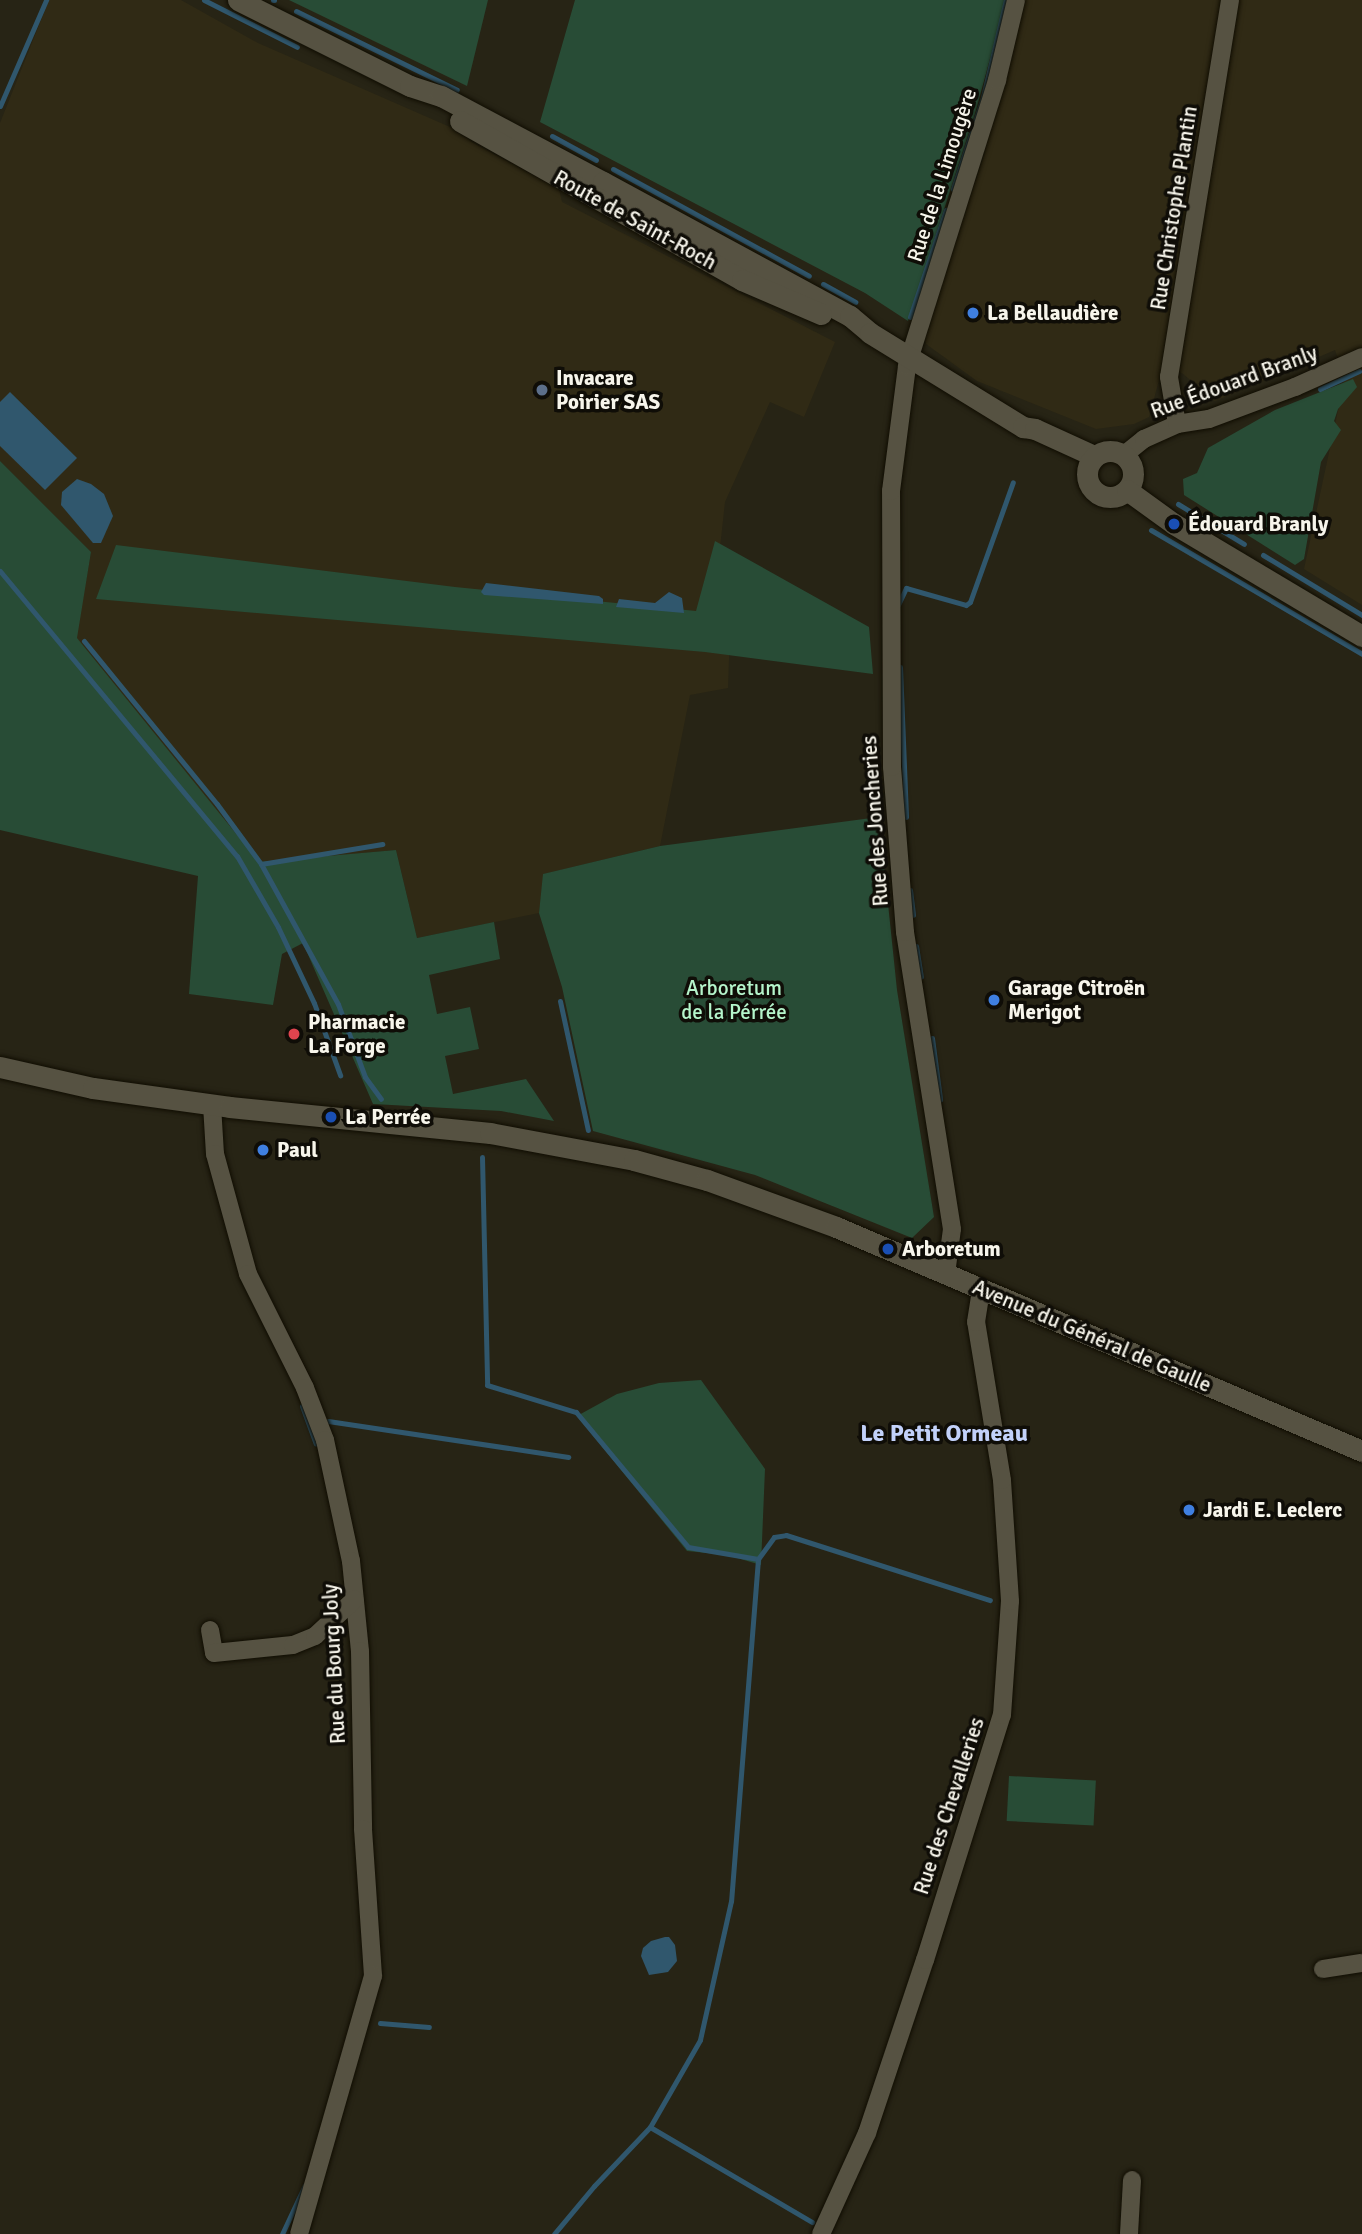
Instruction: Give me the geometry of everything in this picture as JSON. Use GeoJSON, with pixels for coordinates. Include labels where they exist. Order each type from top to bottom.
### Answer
{"type":"FeatureCollection","features":[{"type":"Feature","properties":{"kind":"street","name":"Route de Saint-Roch"},"geometry":{"type":"LineString","coordinates":[[238,0],[410,86],[441,96],[811,295],[849,316],[909,360],[1023,427],[1035,429],[1090,465]]}},
{"type":"Feature","properties":{"kind":"street","name":"Rue de la Limougère"},"geometry":{"type":"LineString","coordinates":[[909,360],[996,80],[1016,0]]}},
{"type":"Feature","properties":{"kind":"street","name":"Rue Christophe Plantin"},"geometry":{"type":"LineString","coordinates":[[1177,424],[1169,377],[1230,0]]}},
{"type":"Feature","properties":{"kind":"street","name":"Rue Édouard Branly"},"geometry":{"type":"LineString","coordinates":[[1124,455],[1144,439],[1177,424],[1209,419],[1295,387],[1362,357]]}},
{"type":"Feature","properties":{"kind":"street","name":"Rue des Joncheries"},"geometry":{"type":"LineString","coordinates":[[909,360],[891,491],[892,767],[905,932],[952,1229],[946,1274]]}},
{"type":"Feature","properties":{"kind":"street"},"geometry":{"type":"LineString","coordinates":[[1109,451],[1124,455],[1133,468],[1131,484],[1127,490],[1113,497],[1097,494],[1091,489],[1090,465],[1109,451]]}},
{"type":"Feature","properties":{"kind":"street"},"geometry":{"type":"LineString","coordinates":[[1127,490],[1174,524],[1362,636]]}},
{"type":"Feature","properties":{"kind":"street","name":"Avenue du Général de Gaulle"},"geometry":{"type":"LineString","coordinates":[[0,1067],[93,1088],[212,1105],[490,1133],[634,1160],[775,1203],[1362,1451]]}},
{"type":"Feature","properties":{"kind":"street","name":"Rue du Bourg Joly"},"geometry":{"type":"LineString","coordinates":[[212,1105],[215,1154],[248,1274],[305,1388],[325,1440],[351,1561],[360,1651],[363,1829],[373,1976],[299,2234]]}},
{"type":"Feature","properties":{"kind":"street","name":"Rue des Chevalleries"},"geometry":{"type":"LineString","coordinates":[[821,2234],[867,2133],[922,1972],[1002,1714],[1010,1601],[1002,1480],[976,1322],[981,1289]]}},
{"type":"Feature","properties":{"kind":"street"},"geometry":{"type":"LineString","coordinates":[[210,1630],[214,1653],[293,1645],[315,1636],[355,1599]]}},
{"type":"Feature","properties":{"kind":"street"},"geometry":{"type":"LineString","coordinates":[[1323,1969],[1362,1963]]}},
{"type":"Feature","properties":{"kind":"street"},"geometry":{"type":"LineString","coordinates":[[1129,2234],[1132,2180]]}},
{"type":"Feature","properties":{"kind":"shaded area"},"geometry":{"type":"Polygon","coordinates":[[[49,0],[181,0],[258,43],[450,127],[473,143],[559,189],[562,202],[835,342],[804,417],[770,402],[725,502],[711,630],[730,630],[728,688],[690,695],[660,846],[544,874],[539,913],[417,938],[396,850],[259,863],[76,638],[91,552],[0,461],[0,123],[49,0]]]}},
{"type":"Feature","properties":{"kind":"shaded area"},"geometry":{"type":"Polygon","coordinates":[[[1011,0],[1362,0],[1362,605],[1304,569],[1345,378],[1335,350],[1215,401],[1182,373],[1162,369],[1149,417],[1134,424],[1096,429],[977,381],[926,344],[924,332],[985,153],[1011,0]]]}},
{"type":"Feature","properties":{"kind":"green space"},"geometry":{"type":"Polygon","coordinates":[[[289,0],[488,0],[467,86],[289,0]]]}},
{"type":"Feature","properties":{"kind":"green space"},"geometry":{"type":"Polygon","coordinates":[[[575,0],[1006,0],[975,114],[908,321],[865,293],[540,122],[575,0]]]}},
{"type":"Feature","properties":{"kind":"green space"},"geometry":{"type":"Polygon","coordinates":[[[1353,379],[1357,387],[1338,409],[1334,421],[1341,430],[1321,462],[1304,559],[1295,565],[1184,495],[1183,479],[1197,473],[1208,448],[1275,410],[1353,379]]]}},
{"type":"Feature","properties":{"kind":"green space"},"geometry":{"type":"Polygon","coordinates":[[[0,461],[91,552],[77,638],[259,862],[396,850],[417,938],[494,922],[500,959],[429,975],[437,1014],[470,1007],[479,1049],[445,1056],[453,1094],[526,1079],[554,1121],[501,1111],[373,1104],[303,943],[282,954],[273,1005],[189,994],[198,876],[0,830],[0,461]]]}},
{"type":"Feature","properties":{"kind":"green space"},"geometry":{"type":"Polygon","coordinates":[[[715,541],[869,627],[873,674],[705,652],[96,599],[116,545],[455,587],[696,611],[715,541]]]}},
{"type":"Feature","properties":{"kind":"green space","name":"Arboretum de la Pérrée"},"geometry":{"type":"Polygon","coordinates":[[[879,817],[897,990],[934,1217],[912,1238],[755,1175],[593,1131],[562,987],[539,913],[543,874],[660,846],[879,817]]]}},
{"type":"Feature","properties":{"kind":"green space"},"geometry":{"type":"Polygon","coordinates":[[[701,1380],[765,1469],[761,1565],[727,1555],[687,1551],[577,1416],[617,1394],[659,1383],[701,1380]]]}},
{"type":"Feature","properties":{"kind":"green space"},"geometry":{"type":"Polygon","coordinates":[[[1009,1776],[1096,1781],[1094,1825],[1007,1821],[1009,1776]]]}},
{"type":"Feature","properties":{"kind":"water"},"geometry":{"type":"Polygon","coordinates":[[[10,392],[77,458],[45,490],[0,446],[0,402],[10,392]]]}},
{"type":"Feature","properties":{"kind":"water"},"geometry":{"type":"Polygon","coordinates":[[[77,479],[91,484],[104,494],[113,516],[101,543],[93,543],[61,505],[62,492],[77,479]]]}},
{"type":"Feature","properties":{"kind":"water"},"geometry":{"type":"Polygon","coordinates":[[[486,583],[599,596],[603,599],[603,604],[484,595],[481,592],[486,583]]]}},
{"type":"Feature","properties":{"kind":"water"},"geometry":{"type":"Polygon","coordinates":[[[669,592],[682,598],[684,613],[616,607],[619,599],[655,603],[669,592]]]}},
{"type":"Feature","properties":{"kind":"water"},"geometry":{"type":"Polygon","coordinates":[[[669,1937],[675,1945],[677,1961],[668,1972],[649,1975],[641,1956],[643,1948],[651,1941],[669,1937]]]}},
{"type":"Feature","properties":{"kind":"waterway"},"geometry":{"type":"LineString","coordinates":[[0,106],[46,0]]}},
{"type":"Feature","properties":{"kind":"waterway"},"geometry":{"type":"LineString","coordinates":[[204,0],[297,47]]}},
{"type":"Feature","properties":{"kind":"waterway"},"geometry":{"type":"LineString","coordinates":[[953,189],[983,97],[1006,0]]}},
{"type":"Feature","properties":{"kind":"waterway"},"geometry":{"type":"LineString","coordinates":[[296,11],[457,90]]}},
{"type":"Feature","properties":{"kind":"waterway"},"geometry":{"type":"LineString","coordinates":[[552,136],[596,160]]}},
{"type":"Feature","properties":{"kind":"waterway"},"geometry":{"type":"LineString","coordinates":[[613,169],[809,276]]}},
{"type":"Feature","properties":{"kind":"waterway"},"geometry":{"type":"LineString","coordinates":[[910,317],[946,210]]}},
{"type":"Feature","properties":{"kind":"waterway"},"geometry":{"type":"LineString","coordinates":[[823,284],[855,302]]}},
{"type":"Feature","properties":{"kind":"waterway"},"geometry":{"type":"LineString","coordinates":[[1320,389],[1359,371]]}},
{"type":"Feature","properties":{"kind":"waterway"},"geometry":{"type":"LineString","coordinates":[[898,605],[906,588],[966,605],[970,602],[1013,482]]}},
{"type":"Feature","properties":{"kind":"waterway"},"geometry":{"type":"LineString","coordinates":[[1178,504],[1244,544]]}},
{"type":"Feature","properties":{"kind":"waterway"},"geometry":{"type":"LineString","coordinates":[[1151,530],[1362,654]]}},
{"type":"Feature","properties":{"kind":"waterway"},"geometry":{"type":"LineString","coordinates":[[1263,555],[1362,615]]}},
{"type":"Feature","properties":{"kind":"waterway"},"geometry":{"type":"LineString","coordinates":[[0,571],[237,856],[278,927],[314,1003],[340,1075]]}},
{"type":"Feature","properties":{"kind":"waterway"},"geometry":{"type":"LineString","coordinates":[[84,641],[217,804],[261,864],[338,1004],[365,1077],[381,1099]]}},
{"type":"Feature","properties":{"kind":"waterway"},"geometry":{"type":"LineString","coordinates":[[900,667],[906,817]]}},
{"type":"Feature","properties":{"kind":"waterway"},"geometry":{"type":"LineString","coordinates":[[261,864],[382,844]]}},
{"type":"Feature","properties":{"kind":"waterway"},"geometry":{"type":"LineString","coordinates":[[910,890],[913,915]]}},
{"type":"Feature","properties":{"kind":"waterway"},"geometry":{"type":"LineString","coordinates":[[916,946],[921,977]]}},
{"type":"Feature","properties":{"kind":"waterway"},"geometry":{"type":"LineString","coordinates":[[560,1001],[588,1130]]}},
{"type":"Feature","properties":{"kind":"waterway"},"geometry":{"type":"LineString","coordinates":[[932,1038],[940,1099]]}},
{"type":"Feature","properties":{"kind":"waterway"},"geometry":{"type":"LineString","coordinates":[[482,1157],[487,1385],[576,1412],[688,1547],[758,1559],[731,1901],[700,2040],[650,2127],[594,2186],[554,2234]]}},
{"type":"Feature","properties":{"kind":"waterway"},"geometry":{"type":"LineString","coordinates":[[302,1406],[316,1444]]}},
{"type":"Feature","properties":{"kind":"waterway"},"geometry":{"type":"LineString","coordinates":[[328,1421],[568,1457]]}},
{"type":"Feature","properties":{"kind":"waterway"},"geometry":{"type":"LineString","coordinates":[[758,1559],[774,1537],[786,1535],[990,1600]]}},
{"type":"Feature","properties":{"kind":"waterway"},"geometry":{"type":"LineString","coordinates":[[380,2023],[429,2027]]}},
{"type":"Feature","properties":{"kind":"waterway"},"geometry":{"type":"LineString","coordinates":[[650,2127],[812,2222]]}},
{"type":"Feature","properties":{"kind":"waterway"},"geometry":{"type":"LineString","coordinates":[[282,2234],[305,2185]]}},
{"type":"Feature","properties":{"kind":"place","name":"La Bellaudière"},"geometry":{"type":"Point","coordinates":[973,313]}},
{"type":"Feature","properties":{"kind":"place","name":"Invacare Poirier SAS"},"geometry":{"type":"Point","coordinates":[542,390]}},
{"type":"Feature","properties":{"kind":"place","name":"Édouard Branly"},"geometry":{"type":"Point","coordinates":[1174,524]}},
{"type":"Feature","properties":{"kind":"place","name":"Garage Citroën Merigot"},"geometry":{"type":"Point","coordinates":[994,1000]}},
{"type":"Feature","properties":{"kind":"place","name":"Pharmacie La Forge"},"geometry":{"type":"Point","coordinates":[294,1034]}},
{"type":"Feature","properties":{"kind":"place","name":"La Perrée"},"geometry":{"type":"Point","coordinates":[331,1117]}},
{"type":"Feature","properties":{"kind":"place","name":"Paul"},"geometry":{"type":"Point","coordinates":[263,1150]}},
{"type":"Feature","properties":{"kind":"place","name":"Arboretum"},"geometry":{"type":"Point","coordinates":[888,1249]}},
{"type":"Feature","properties":{"kind":"place","name":"Jardi E. Leclerc"},"geometry":{"type":"Point","coordinates":[1189,1510]}},
{"type":"Feature","properties":{"kind":"district","name":"Le Petit Ormeau"},"geometry":{"type":"Point","coordinates":[944,1434]}}]}
